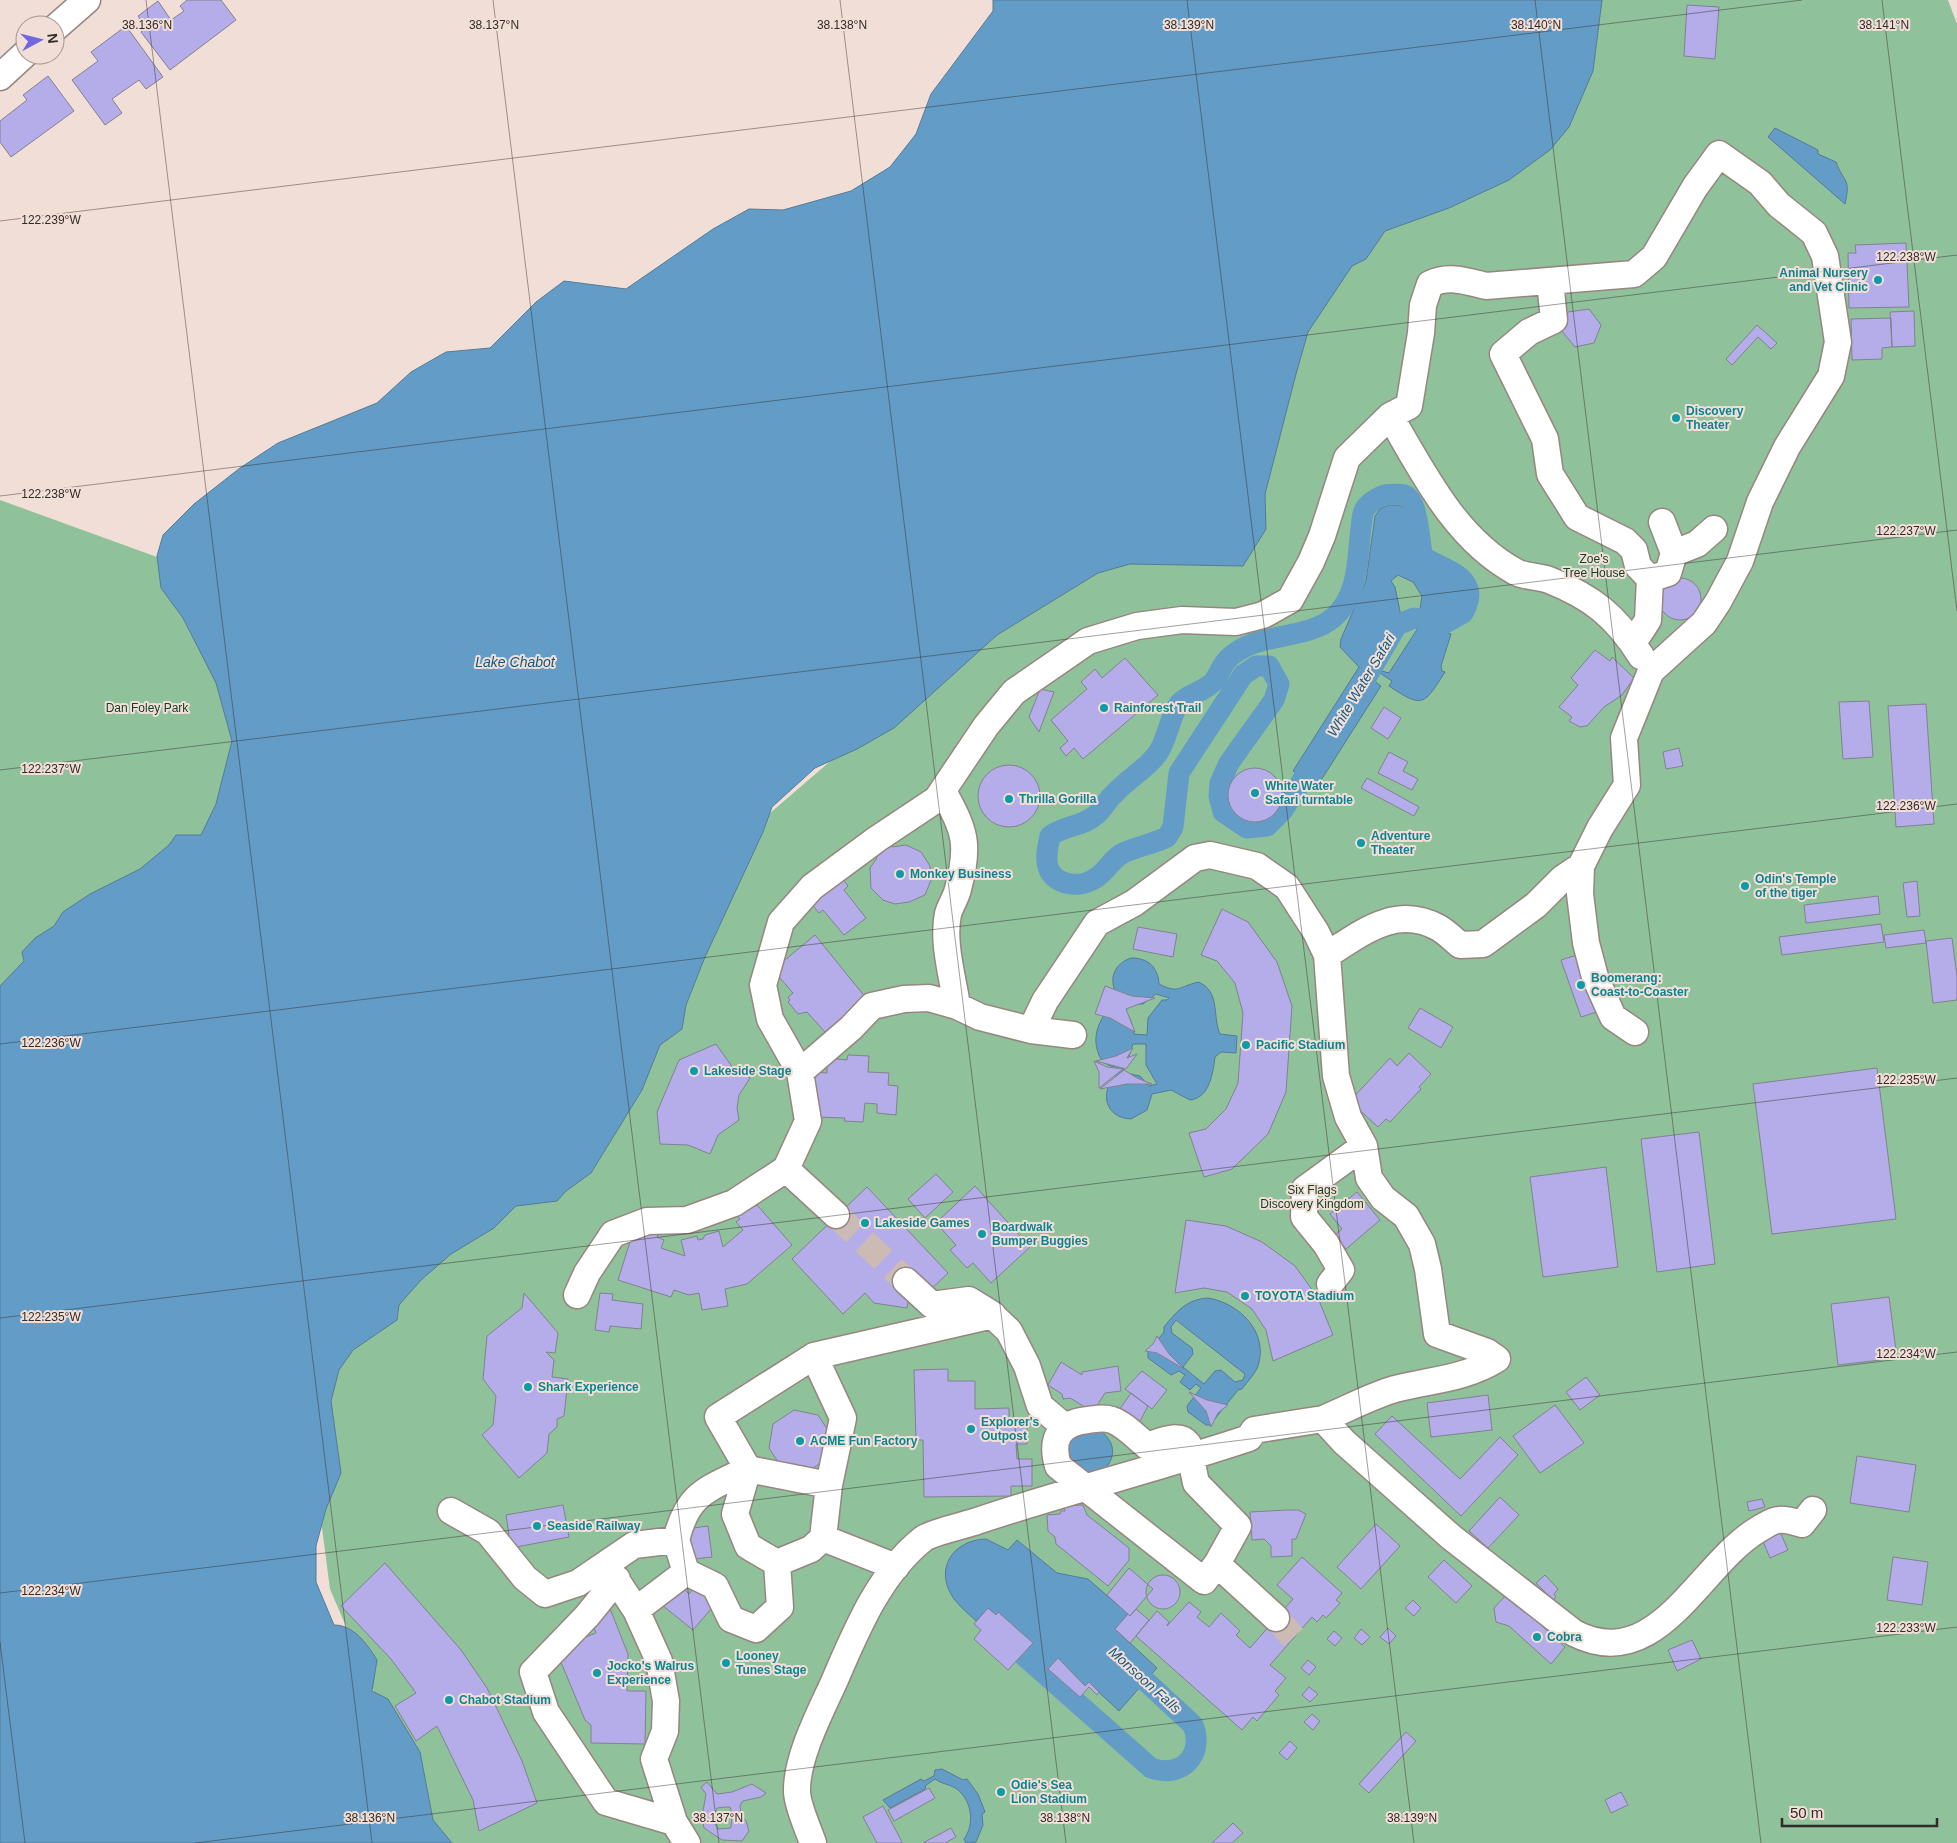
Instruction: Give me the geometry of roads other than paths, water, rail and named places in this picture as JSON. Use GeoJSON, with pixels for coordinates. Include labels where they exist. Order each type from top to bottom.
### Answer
{"type":"FeatureCollection","features":[{"type":"Feature","properties":{"kind":"street"},"geometry":{"type":"LineString","coordinates":[[65,19],[87,0]]}},
{"type":"Feature","properties":{"kind":"street"},"geometry":{"type":"LineString","coordinates":[[0,77],[15,63]]}},
{"type":"Feature","properties":{"kind":"street"},"geometry":{"type":"LineString","coordinates":[[576,1295],[587,1272],[613,1234],[647,1220],[686,1220],[734,1203],[786,1169],[808,1121],[800,1072],[770,1020],[763,985],[781,922],[812,887],[876,839],[937,799],[986,726],[1014,692],[1088,641],[1136,626],[1182,620],[1236,622],[1263,615],[1290,600],[1311,562],[1322,536],[1347,458],[1390,416],[1408,406],[1421,333],[1422,305],[1430,284],[1443,278],[1462,280],[1486,286],[1634,274],[1654,256],[1694,187],[1719,154],[1760,183],[1779,205],[1814,233],[1825,256],[1838,342],[1830,376],[1787,447],[1760,502],[1740,561],[1718,602],[1704,623],[1651,671],[1624,738],[1627,785],[1600,828],[1581,866],[1580,894],[1583,923],[1595,977],[1614,1017],[1635,1032]]}},
{"type":"Feature","properties":{"kind":"street"},"geometry":{"type":"LineString","coordinates":[[1550,280],[1554,320],[1529,332],[1503,354],[1545,438],[1550,474],[1577,517],[1626,541],[1634,550],[1638,566],[1650,579],[1648,620],[1633,643]]}},
{"type":"Feature","properties":{"kind":"street"},"geometry":{"type":"LineString","coordinates":[[1390,416],[1454,519],[1483,548],[1517,572],[1547,579],[1589,598],[1610,614],[1633,643],[1651,671]]}},
{"type":"Feature","properties":{"kind":"street"},"geometry":{"type":"LineString","coordinates":[[1626,541],[1642,529],[1662,525],[1674,553],[1668,573],[1650,579]]}},
{"type":"Feature","properties":{"kind":"street"},"geometry":{"type":"LineString","coordinates":[[1674,553],[1697,544],[1714,529]]}},
{"type":"Feature","properties":{"kind":"street"},"geometry":{"type":"LineString","coordinates":[[943,791],[958,819],[966,842],[958,891],[948,914],[946,936],[957,1006]]}},
{"type":"Feature","properties":{"kind":"street"},"geometry":{"type":"LineString","coordinates":[[813,1843],[797,1794],[799,1772],[818,1717],[857,1630],[888,1577],[925,1537],[1029,1503],[1084,1489],[1150,1457],[1191,1456],[1249,1438],[1254,1430],[1324,1419],[1394,1390],[1446,1380],[1484,1368],[1498,1359],[1486,1352],[1437,1334],[1428,1269],[1422,1244],[1406,1216],[1383,1198],[1368,1178],[1364,1146],[1348,1117],[1336,1076],[1327,955],[1316,932],[1287,886],[1257,866],[1210,855],[1195,858],[1134,903],[1097,923],[1045,1001],[1031,1030]]}},
{"type":"Feature","properties":{"kind":"street"},"geometry":{"type":"LineString","coordinates":[[1327,955],[1380,922],[1411,918],[1439,928],[1460,945],[1483,944],[1536,905],[1563,878],[1581,866]]}},
{"type":"Feature","properties":{"kind":"street"},"geometry":{"type":"LineString","coordinates":[[800,1072],[851,1028],[872,1006],[904,999],[929,998],[957,1006],[980,1017],[1050,1034],[1073,1035]]}},
{"type":"Feature","properties":{"kind":"street"},"geometry":{"type":"LineString","coordinates":[[1330,1284],[1341,1270],[1326,1244],[1304,1217],[1305,1189],[1364,1146]]}},
{"type":"Feature","properties":{"kind":"street"},"geometry":{"type":"LineString","coordinates":[[786,1169],[836,1215]]}},
{"type":"Feature","properties":{"kind":"street"},"geometry":{"type":"LineString","coordinates":[[906,1281],[932,1305],[969,1300],[993,1316],[1009,1331],[1027,1366],[1040,1406],[1065,1427]]}},
{"type":"Feature","properties":{"kind":"street"},"geometry":{"type":"LineString","coordinates":[[814,1356],[843,1418],[830,1485],[823,1538],[811,1549],[777,1562],[748,1546],[735,1514],[748,1469],[718,1417],[814,1356],[993,1316]]}},
{"type":"Feature","properties":{"kind":"street"},"geometry":{"type":"LineString","coordinates":[[1324,1419],[1344,1442],[1451,1537],[1574,1633],[1587,1639],[1627,1640],[1654,1630],[1672,1616],[1715,1566],[1746,1537],[1778,1519],[1802,1524],[1813,1510]]}},
{"type":"Feature","properties":{"kind":"street"},"geometry":{"type":"LineString","coordinates":[[1150,1457],[1113,1420],[1080,1420],[1065,1427],[1057,1437],[1054,1452],[1058,1466],[1084,1489],[1204,1581],[1217,1564],[1238,1526],[1196,1483],[1191,1456]]}},
{"type":"Feature","properties":{"kind":"street"},"geometry":{"type":"LineString","coordinates":[[777,1562],[780,1607],[756,1630],[731,1619],[715,1586],[686,1572],[676,1540],[682,1518],[699,1494],[748,1469],[830,1485]]}},
{"type":"Feature","properties":{"kind":"street"},"geometry":{"type":"LineString","coordinates":[[451,1511],[488,1532],[524,1578],[545,1594],[578,1583],[634,1545],[676,1540]]}},
{"type":"Feature","properties":{"kind":"street"},"geometry":{"type":"LineString","coordinates":[[823,1538],[896,1567]]}},
{"type":"Feature","properties":{"kind":"street"},"geometry":{"type":"LineString","coordinates":[[1217,1564],[1276,1618]]}},
{"type":"Feature","properties":{"kind":"street"},"geometry":{"type":"LineString","coordinates":[[636,1610],[665,1586],[686,1572]]}},
{"type":"Feature","properties":{"kind":"street"},"geometry":{"type":"LineString","coordinates":[[614,1576],[636,1610],[659,1662],[666,1701],[665,1732],[654,1759],[680,1833],[606,1802],[546,1712],[533,1672],[587,1616],[614,1576]]}},
{"type":"Feature","properties":{"kind":"water","name":"Lake Chabot"},"geometry":{"type":"Polygon","coordinates":[[[993,0],[1602,0],[1593,71],[1569,127],[1550,150],[1509,180],[1449,208],[1385,231],[1366,259],[1352,266],[1308,332],[1265,494],[1266,529],[1243,566],[1130,564],[1098,573],[997,635],[894,728],[857,749],[815,768],[772,807],[763,832],[705,957],[686,1005],[682,1029],[660,1045],[642,1090],[591,1173],[566,1191],[557,1201],[516,1206],[494,1228],[451,1254],[421,1280],[399,1305],[397,1320],[353,1350],[339,1370],[331,1401],[341,1473],[326,1509],[316,1546],[316,1582],[334,1625],[348,1628],[359,1636],[377,1660],[372,1691],[388,1699],[420,1752],[433,1820],[452,1843],[0,1843],[0,986],[24,961],[22,952],[35,938],[54,926],[63,912],[90,894],[140,869],[169,845],[176,835],[201,835],[216,804],[232,741],[216,683],[183,618],[161,588],[157,556],[163,535],[194,504],[240,468],[278,443],[377,403],[411,372],[446,352],[490,348],[536,302],[564,281],[626,289],[713,229],[749,209],[783,210],[851,191],[890,167],[916,134],[931,94],[993,11],[993,0]]]}},
{"type":"Feature","properties":{"kind":"water"},"geometry":{"type":"Polygon","coordinates":[[[1775,128],[1818,150],[1818,154],[1836,162],[1847,185],[1845,204],[1768,137],[1775,128]]]}},
{"type":"Feature","properties":{"kind":"water"},"geometry":{"type":"Polygon","coordinates":[[[1389,505],[1399,505],[1408,510],[1416,553],[1429,568],[1446,577],[1458,588],[1461,597],[1459,609],[1449,614],[1440,615],[1420,609],[1422,596],[1413,582],[1398,575],[1391,581],[1395,587],[1404,631],[1373,680],[1381,686],[1318,785],[1293,771],[1359,667],[1340,647],[1341,639],[1366,581],[1375,516],[1380,509],[1389,505]]]}},
{"type":"Feature","properties":{"kind":"water"},"geometry":{"type":"Polygon","coordinates":[[[1424,626],[1451,634],[1441,666],[1442,671],[1445,672],[1427,697],[1422,700],[1416,700],[1389,686],[1392,681],[1380,673],[1382,671],[1389,673],[1418,628],[1424,626]]]}},
{"type":"Feature","properties":{"kind":"water"},"geometry":{"type":"Polygon","coordinates":[[[1137,958],[1147,962],[1157,973],[1159,984],[1171,989],[1178,989],[1198,982],[1205,986],[1213,998],[1220,1034],[1237,1036],[1236,1053],[1221,1052],[1215,1057],[1209,1083],[1202,1095],[1190,1100],[1171,1090],[1152,1094],[1147,1110],[1131,1119],[1122,1118],[1115,1114],[1107,1103],[1108,1089],[1116,1076],[1114,1067],[1105,1063],[1100,1057],[1096,1046],[1097,1030],[1103,1016],[1117,995],[1113,983],[1114,973],[1120,964],[1137,958]],[[1156,994],[1143,1004],[1128,1004],[1126,1011],[1134,1034],[1147,1035],[1148,1018],[1162,1000],[1169,998],[1156,994]],[[1133,1044],[1128,1059],[1122,1064],[1125,1073],[1140,1076],[1149,1086],[1157,1084],[1146,1065],[1146,1044],[1133,1044]]]}},
{"type":"Feature","properties":{"kind":"water"},"geometry":{"type":"Polygon","coordinates":[[[1208,1298],[1220,1301],[1230,1306],[1249,1321],[1259,1342],[1260,1354],[1258,1366],[1253,1375],[1242,1389],[1238,1390],[1210,1425],[1206,1425],[1188,1412],[1187,1406],[1201,1388],[1196,1384],[1190,1390],[1180,1382],[1185,1375],[1179,1371],[1171,1375],[1148,1358],[1148,1352],[1164,1332],[1164,1327],[1173,1316],[1183,1307],[1208,1298]],[[1176,1320],[1171,1327],[1172,1333],[1192,1348],[1193,1354],[1183,1367],[1204,1384],[1215,1371],[1221,1370],[1235,1382],[1243,1380],[1245,1374],[1176,1320]]]}},
{"type":"Feature","properties":{"kind":"water"},"geometry":{"type":"Polygon","coordinates":[[[1097,1429],[1108,1438],[1111,1444],[1112,1455],[1110,1461],[1101,1472],[1085,1473],[1069,1459],[1067,1452],[1071,1438],[1097,1429]]]}},
{"type":"Feature","properties":{"kind":"water"},"geometry":{"type":"Polygon","coordinates":[[[986,1539],[1008,1550],[1017,1540],[1057,1573],[1088,1579],[1128,1614],[1115,1629],[1157,1668],[1119,1711],[1089,1683],[1085,1686],[1058,1659],[1048,1669],[1027,1650],[1032,1643],[998,1613],[996,1615],[988,1608],[976,1621],[954,1599],[948,1588],[946,1577],[946,1567],[950,1558],[964,1545],[986,1539]]]}},
{"type":"Feature","properties":{"kind":"water"},"geometry":{"type":"Polygon","coordinates":[[[942,1769],[963,1780],[967,1779],[978,1794],[985,1812],[982,1814],[983,1825],[976,1842],[966,1843],[964,1839],[970,1827],[969,1806],[962,1794],[951,1786],[935,1779],[926,1785],[925,1789],[890,1808],[883,1800],[921,1779],[924,1781],[934,1776],[935,1770],[942,1769]]]}},
{"type":"Feature","properties":{"kind":"waterway","name":"White Water Safari"},"geometry":{"type":"LineString","coordinates":[[1402,494],[1409,498],[1416,513],[1423,557],[1460,577],[1469,591],[1468,601],[1463,613],[1445,623],[1414,618],[1397,625],[1345,714],[1283,810],[1267,826],[1247,828],[1223,812],[1219,796],[1220,783],[1229,763],[1274,700],[1279,684],[1269,666],[1256,666],[1243,675],[1179,773],[1173,827],[1167,837],[1123,853],[1098,876],[1088,882],[1068,884],[1056,878],[1051,873],[1047,863],[1050,836],[1092,818],[1119,789],[1153,759],[1164,741],[1173,715],[1183,700],[1210,685],[1226,661],[1239,650],[1265,640],[1308,631],[1321,626],[1343,608],[1354,583],[1364,511],[1371,502],[1384,495],[1402,494]]}},
{"type":"Feature","properties":{"kind":"waterway","name":"Monsoon Falls"},"geometry":{"type":"LineString","coordinates":[[1022,1654],[1151,1768],[1162,1771],[1181,1767],[1188,1762],[1196,1746],[1193,1725],[1124,1661]]}},
{"type":"Feature","properties":{"kind":"tunnel"},"geometry":{"type":"LineString","coordinates":[[836,1215],[906,1281]]}},
{"type":"Feature","properties":{"kind":"tunnel"},"geometry":{"type":"LineString","coordinates":[[1276,1618],[1294,1638]]}},
{"type":"Feature","properties":{"kind":"place","name":"Animal Nursery and Vet Clinic"},"geometry":{"type":"Point","coordinates":[1878,280]}},
{"type":"Feature","properties":{"kind":"place","name":"Discovery Theater"},"geometry":{"type":"Point","coordinates":[1676,418]}},
{"type":"Feature","properties":{"kind":"place","name":"Rainforest Trail"},"geometry":{"type":"Point","coordinates":[1104,708]}},
{"type":"Feature","properties":{"kind":"place","name":"White Water Safari turntable"},"geometry":{"type":"Point","coordinates":[1255,793]}},
{"type":"Feature","properties":{"kind":"place","name":"Thrilla Gorilla"},"geometry":{"type":"Point","coordinates":[1009,799]}},
{"type":"Feature","properties":{"kind":"place","name":"Adventure Theater"},"geometry":{"type":"Point","coordinates":[1361,843]}},
{"type":"Feature","properties":{"kind":"place","name":"Monkey Business"},"geometry":{"type":"Point","coordinates":[900,874]}},
{"type":"Feature","properties":{"kind":"place","name":"Odin's Temple of the tiger"},"geometry":{"type":"Point","coordinates":[1745,886]}},
{"type":"Feature","properties":{"kind":"place","name":"Boomerang: Coast-to-Coaster"},"geometry":{"type":"Point","coordinates":[1581,985]}},
{"type":"Feature","properties":{"kind":"place","name":"Pacific Stadium"},"geometry":{"type":"Point","coordinates":[1246,1045]}},
{"type":"Feature","properties":{"kind":"place","name":"Lakeside Stage"},"geometry":{"type":"Point","coordinates":[694,1071]}},
{"type":"Feature","properties":{"kind":"place","name":"Lakeside Games"},"geometry":{"type":"Point","coordinates":[865,1223]}},
{"type":"Feature","properties":{"kind":"place","name":"Boardwalk Bumper Buggies"},"geometry":{"type":"Point","coordinates":[982,1234]}},
{"type":"Feature","properties":{"kind":"place","name":"TOYOTA Stadium"},"geometry":{"type":"Point","coordinates":[1245,1296]}},
{"type":"Feature","properties":{"kind":"place","name":"Shark Experience"},"geometry":{"type":"Point","coordinates":[528,1387]}},
{"type":"Feature","properties":{"kind":"place","name":"Explorer's Outpost"},"geometry":{"type":"Point","coordinates":[971,1429]}},
{"type":"Feature","properties":{"kind":"place","name":"ACME Fun Factory"},"geometry":{"type":"Point","coordinates":[800,1441]}},
{"type":"Feature","properties":{"kind":"place","name":"Seaside Railway"},"geometry":{"type":"Point","coordinates":[537,1526]}},
{"type":"Feature","properties":{"kind":"place","name":"Cobra"},"geometry":{"type":"Point","coordinates":[1537,1637]}},
{"type":"Feature","properties":{"kind":"place","name":"Looney Tunes Stage"},"geometry":{"type":"Point","coordinates":[726,1663]}},
{"type":"Feature","properties":{"kind":"place","name":"Jocko's Walrus Experience"},"geometry":{"type":"Point","coordinates":[597,1673]}},
{"type":"Feature","properties":{"kind":"place","name":"Chabot Stadium"},"geometry":{"type":"Point","coordinates":[449,1700]}},
{"type":"Feature","properties":{"kind":"place","name":"Odie's Sea Lion Stadium"},"geometry":{"type":"Point","coordinates":[1001,1792]}},
{"type":"Feature","properties":{"kind":"park label","name":"Zoe's Tree House"},"geometry":{"type":"Point","coordinates":[1594,566]}},
{"type":"Feature","properties":{"kind":"park label","name":"Dan Foley Park"},"geometry":{"type":"Point","coordinates":[147,708]}},
{"type":"Feature","properties":{"kind":"park label","name":"Six Flags Discovery Kingdom"},"geometry":{"type":"Point","coordinates":[1312,1197]}}]}
